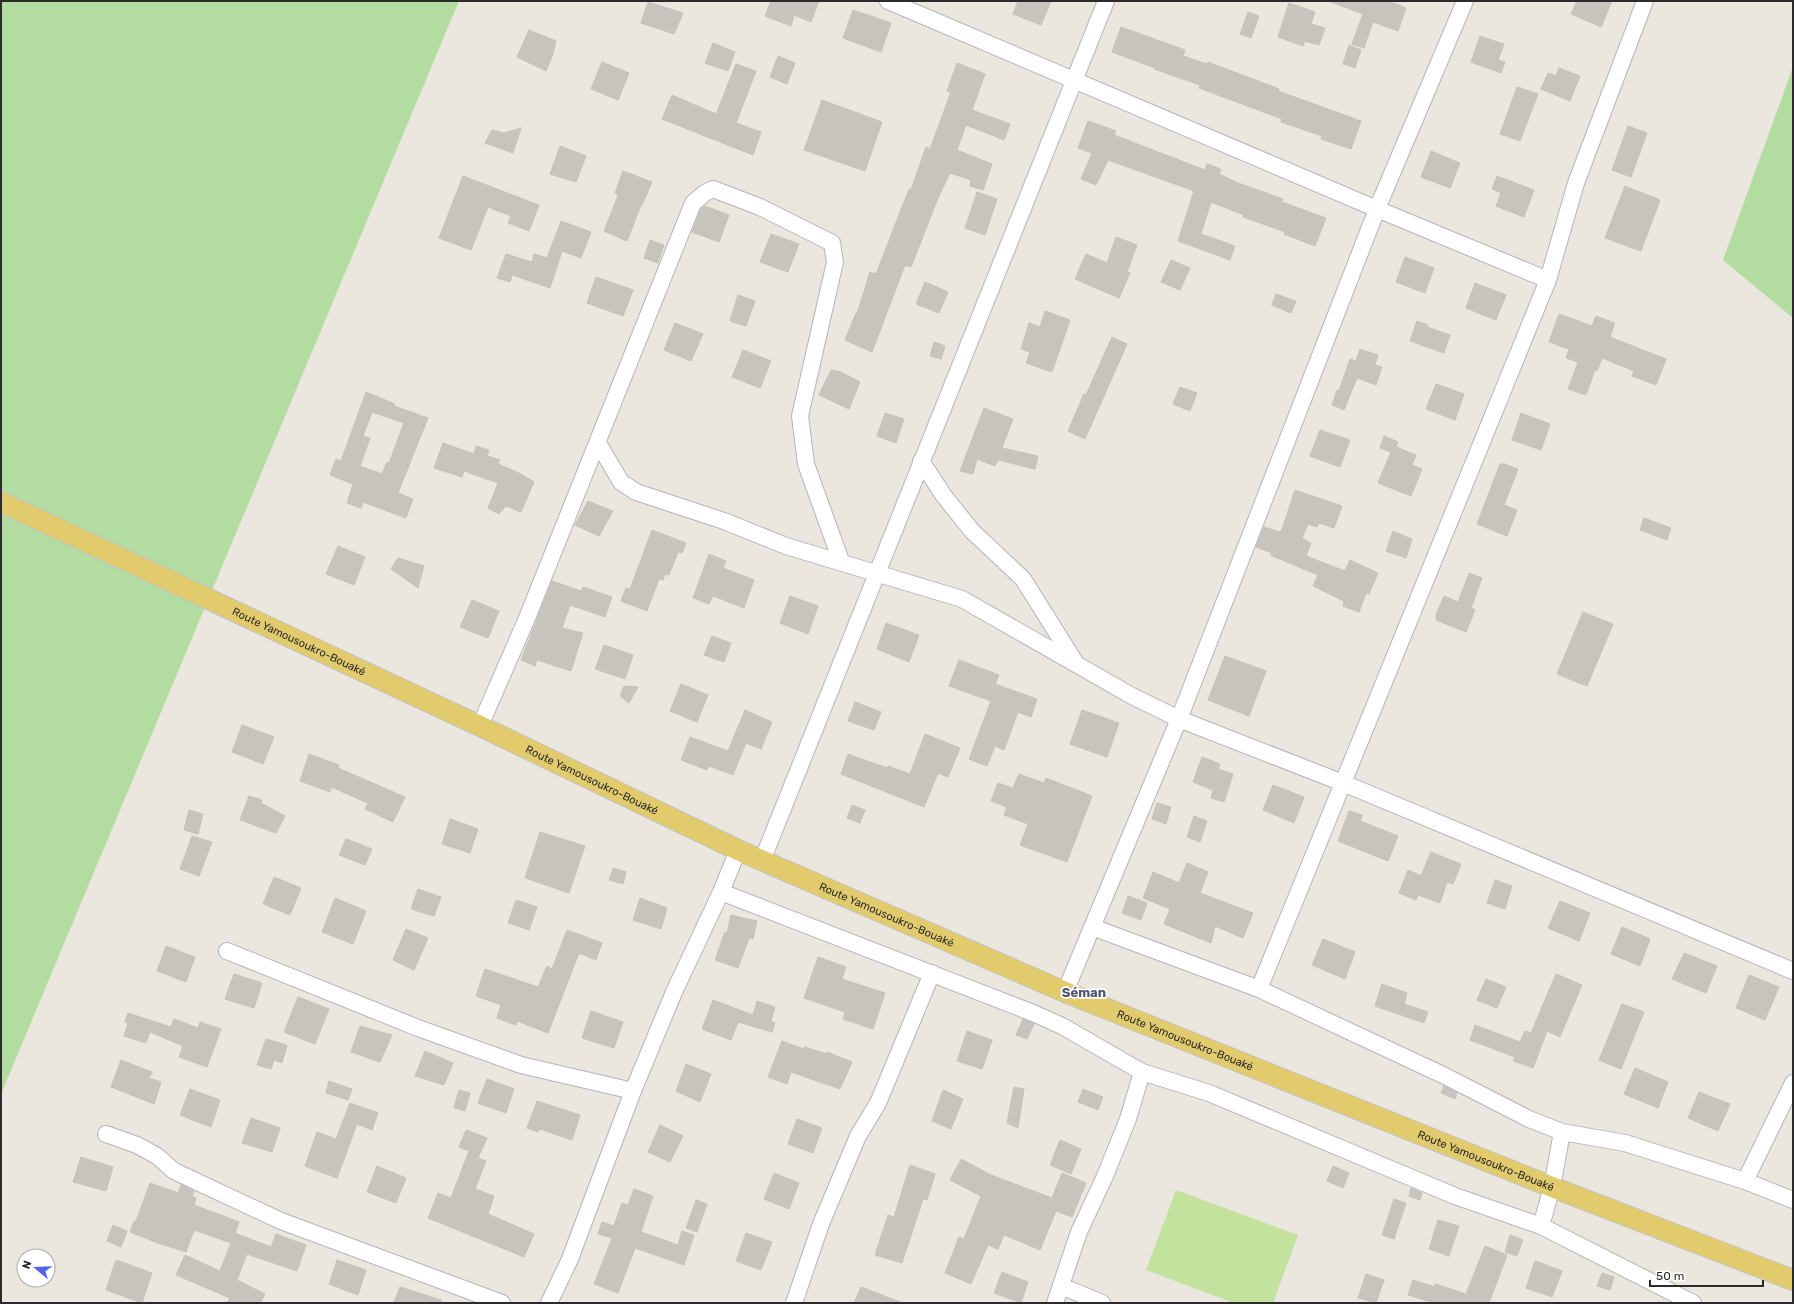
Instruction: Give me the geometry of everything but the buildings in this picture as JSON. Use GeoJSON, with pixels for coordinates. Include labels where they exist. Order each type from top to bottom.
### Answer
{"type":"FeatureCollection","features":[{"type":"Feature","properties":{"kind":"main road","name":"Route Yamousoukro-Bouaké"},"geometry":{"type":"LineString","coordinates":[[1,502],[480,726],[762,861],[1065,992],[1552,1187],[1793,1280]]}},
{"type":"Feature","properties":{"kind":"street"},"geometry":{"type":"LineString","coordinates":[[888,1],[1548,280]]}},
{"type":"Feature","properties":{"kind":"street"},"geometry":{"type":"LineString","coordinates":[[762,861],[1106,1]]}},
{"type":"Feature","properties":{"kind":"street"},"geometry":{"type":"LineString","coordinates":[[1065,992],[1179,719],[1377,209],[1465,1]]}},
{"type":"Feature","properties":{"kind":"street"},"geometry":{"type":"LineString","coordinates":[[1259,989],[1548,280],[1576,183],[1646,1]]}},
{"type":"Feature","properties":{"kind":"street"},"geometry":{"type":"LineString","coordinates":[[480,726],[527,618],[693,203],[705,193],[713,189],[760,207],[832,243],[835,262],[800,416],[806,464],[840,561]]}},
{"type":"Feature","properties":{"kind":"street"},"geometry":{"type":"LineString","coordinates":[[598,443],[621,482],[636,492],[724,521],[786,546],[840,561],[876,574],[962,599],[1132,696],[1179,719],[1343,782],[1793,971]]}},
{"type":"Feature","properties":{"kind":"street"},"geometry":{"type":"LineString","coordinates":[[921,461],[944,496],[972,531],[1023,579],[1076,663]]}},
{"type":"Feature","properties":{"kind":"street"},"geometry":{"type":"LineString","coordinates":[[549,1303],[570,1259],[633,1091],[674,992],[721,892],[738,850]]}},
{"type":"Feature","properties":{"kind":"street"},"geometry":{"type":"LineString","coordinates":[[721,892],[932,973],[1062,1026],[1142,1072],[1209,1093],[1455,1196],[1541,1226],[1693,1303]]}},
{"type":"Feature","properties":{"kind":"street"},"geometry":{"type":"LineString","coordinates":[[1092,927],[1259,989],[1445,1076],[1529,1119],[1562,1132],[1625,1143],[1745,1181],[1793,1200]]}},
{"type":"Feature","properties":{"kind":"street"},"geometry":{"type":"LineString","coordinates":[[227,951],[418,1028],[521,1065],[633,1091]]}},
{"type":"Feature","properties":{"kind":"street"},"geometry":{"type":"LineString","coordinates":[[794,1303],[822,1224],[858,1136],[878,1103],[932,973]]}},
{"type":"Feature","properties":{"kind":"street"},"geometry":{"type":"LineString","coordinates":[[1055,1303],[1079,1232],[1105,1176],[1128,1119],[1142,1072]]}},
{"type":"Feature","properties":{"kind":"street"},"geometry":{"type":"LineString","coordinates":[[1745,1181],[1793,1083]]}},
{"type":"Feature","properties":{"kind":"street"},"geometry":{"type":"LineString","coordinates":[[1541,1226],[1552,1187],[1562,1132]]}},
{"type":"Feature","properties":{"kind":"street"},"geometry":{"type":"LineString","coordinates":[[106,1134],[137,1145],[158,1156],[174,1171],[281,1221],[502,1303]]}},
{"type":"Feature","properties":{"kind":"street"},"geometry":{"type":"LineString","coordinates":[[1061,1286],[1102,1303]]}},
{"type":"Feature","properties":{"kind":"green space"},"geometry":{"type":"Polygon","coordinates":[[[1,1],[459,1],[1,1094],[1,1]]]}},
{"type":"Feature","properties":{"kind":"green space"},"geometry":{"type":"Polygon","coordinates":[[[1793,67],[1793,318],[1723,260],[1793,67]]]}},
{"type":"Feature","properties":{"kind":"green space"},"geometry":{"type":"Polygon","coordinates":[[[1176,1190],[1298,1235],[1273,1303],[1234,1303],[1146,1270],[1176,1190]]]}},
{"type":"Feature","properties":{"kind":"district","name":"Séman"},"geometry":{"type":"Point","coordinates":[1084,992]}}]}
